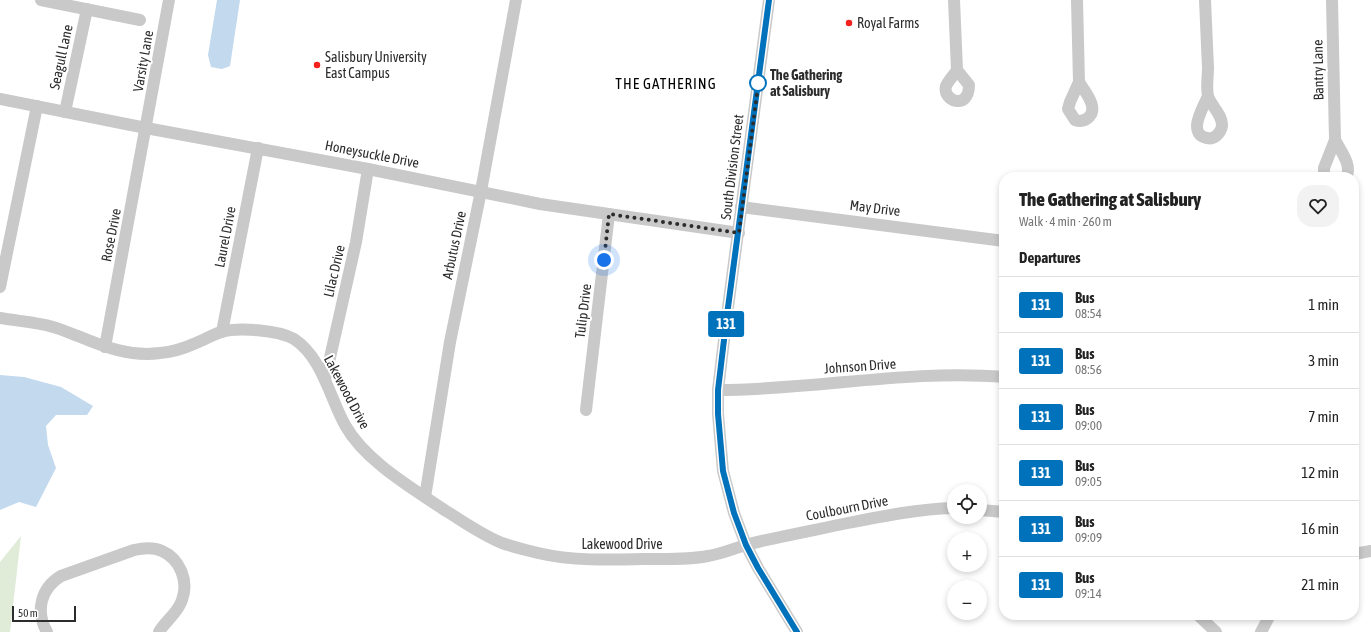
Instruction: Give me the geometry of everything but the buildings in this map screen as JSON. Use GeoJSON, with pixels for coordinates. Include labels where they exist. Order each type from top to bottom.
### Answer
{"type":"FeatureCollection","features":[{"type":"Feature","properties":{"kind":"street","name":"Seagull Lane"},"geometry":{"type":"LineString","coordinates":[[41,0],[140,20]]}},
{"type":"Feature","properties":{"kind":"street","name":"Varsity Lane"},"geometry":{"type":"LineString","coordinates":[[146,128],[169,0]]}},
{"type":"Feature","properties":{"kind":"street","name":"Arbutus Drive"},"geometry":{"type":"LineString","coordinates":[[425,497],[450,342],[481,191],[516,0]]}},
{"type":"Feature","properties":{"kind":"street","name":"South Division Street"},"geometry":{"type":"LineString","coordinates":[[769,0],[718,390],[718,414],[723,471],[734,513],[746,545],[771,591],[797,632]]}},
{"type":"Feature","properties":{"kind":"street"},"geometry":{"type":"LineString","coordinates":[[954,0],[957,70]]}},
{"type":"Feature","properties":{"kind":"street"},"geometry":{"type":"LineString","coordinates":[[1077,0],[1079,82]]}},
{"type":"Feature","properties":{"kind":"street"},"geometry":{"type":"LineString","coordinates":[[1206,0],[1208,96]]}},
{"type":"Feature","properties":{"kind":"street","name":"Bantry Lane"},"geometry":{"type":"LineString","coordinates":[[1324,172],[1324,168],[1335,140],[1332,0]]}},
{"type":"Feature","properties":{"kind":"street","name":"Seagull Lane"},"geometry":{"type":"LineString","coordinates":[[65,112],[87,9]]}},
{"type":"Feature","properties":{"kind":"street","name":"Honeysuckle Drive"},"geometry":{"type":"LineString","coordinates":[[0,99],[146,128],[368,168],[540,204],[739,233]]}},
{"type":"Feature","properties":{"kind":"street"},"geometry":{"type":"LineString","coordinates":[[0,287],[37,106]]}},
{"type":"Feature","properties":{"kind":"street","name":"Rose Drive"},"geometry":{"type":"LineString","coordinates":[[105,347],[146,128]]}},
{"type":"Feature","properties":{"kind":"street","name":"Bantry Lane"},"geometry":{"type":"LineString","coordinates":[[1335,140],[1348,167],[1348,172]]}},
{"type":"Feature","properties":{"kind":"street","name":"Laurel Drive"},"geometry":{"type":"LineString","coordinates":[[222,332],[258,148]]}},
{"type":"Feature","properties":{"kind":"street","name":"Lilac Drive"},"geometry":{"type":"LineString","coordinates":[[325,380],[356,242],[368,168]]}},
{"type":"Feature","properties":{"kind":"street","name":"May Drive"},"geometry":{"type":"LineString","coordinates":[[741,207],[999,240]]}},
{"type":"Feature","properties":{"kind":"street","name":"Tulip Drive"},"geometry":{"type":"LineString","coordinates":[[586,410],[609,214]]}},
{"type":"Feature","properties":{"kind":"street","name":"Lakewood Drive"},"geometry":{"type":"LineString","coordinates":[[0,318],[55,327],[105,347],[132,353],[159,354],[172,351],[193,345],[222,332],[251,330],[265,331],[287,336],[296,340],[308,352],[325,380],[332,399],[346,426],[359,445],[385,468],[425,497],[479,532],[502,543],[529,551],[559,557],[612,560],[689,559],[724,553],[746,545]]}},
{"type":"Feature","properties":{"kind":"street","name":"Johnson Drive"},"geometry":{"type":"LineString","coordinates":[[718,390],[754,390],[884,378],[955,375],[999,377]]}},
{"type":"Feature","properties":{"kind":"street","name":"Coulbourn Drive"},"geometry":{"type":"LineString","coordinates":[[746,545],[899,513],[947,508]]}},
{"type":"Feature","properties":{"kind":"street"},"geometry":{"type":"LineString","coordinates":[[987,511],[999,512]]}},
{"type":"Feature","properties":{"kind":"street"},"geometry":{"type":"LineString","coordinates":[[47,632],[42,620],[41,605],[42,597],[51,583],[61,576],[143,548],[161,551],[174,560],[180,567],[185,583],[183,599],[179,607],[167,620],[159,632]]}},
{"type":"Feature","properties":{"kind":"street"},"geometry":{"type":"LineString","coordinates":[[1359,553],[1371,551]]}},
{"type":"Feature","properties":{"kind":"street"},"geometry":{"type":"LineString","coordinates":[[1203,620],[1216,632]]}},
{"type":"Feature","properties":{"kind":"street"},"geometry":{"type":"LineString","coordinates":[[1261,632],[1267,620]]}},
{"type":"Feature","properties":{"kind":"green space"},"geometry":{"type":"Polygon","coordinates":[[[21,536],[10,632],[0,632],[0,562],[21,536]]]}},
{"type":"Feature","properties":{"kind":"water"},"geometry":{"type":"Polygon","coordinates":[[[217,0],[240,0],[230,66],[222,69],[211,67],[208,55],[217,0]]]}},
{"type":"Feature","properties":{"kind":"water"},"geometry":{"type":"Polygon","coordinates":[[[0,375],[24,377],[61,387],[93,406],[87,415],[56,415],[46,426],[48,445],[56,468],[36,507],[19,502],[0,510],[0,375]]]}},
{"type":"Feature","properties":{"kind":"bus line","name":"131"},"geometry":{"type":"LineString","coordinates":[[769,0],[727,315],[718,390],[718,414],[723,471],[734,513],[746,545],[758,568],[797,632]]}},
{"type":"Feature","properties":{"kind":"place","name":"Royal Farms"},"geometry":{"type":"Point","coordinates":[849,23]}},
{"type":"Feature","properties":{"kind":"place","name":"Salisbury University East Campus"},"geometry":{"type":"Point","coordinates":[317,65]}},
{"type":"Feature","properties":{"kind":"place","name":"The Gathering at Salisbury"},"geometry":{"type":"Point","coordinates":[758,83]}},
{"type":"Feature","properties":{"kind":"district","name":"THE GATHERING"},"geometry":{"type":"Point","coordinates":[666,84]}},
{"type":"Feature","properties":{"kind":"route"},"geometry":{"type":"LineString","coordinates":[[604,260],[609,214],[739,233],[741,207],[759,78],[758,83]]}}]}
